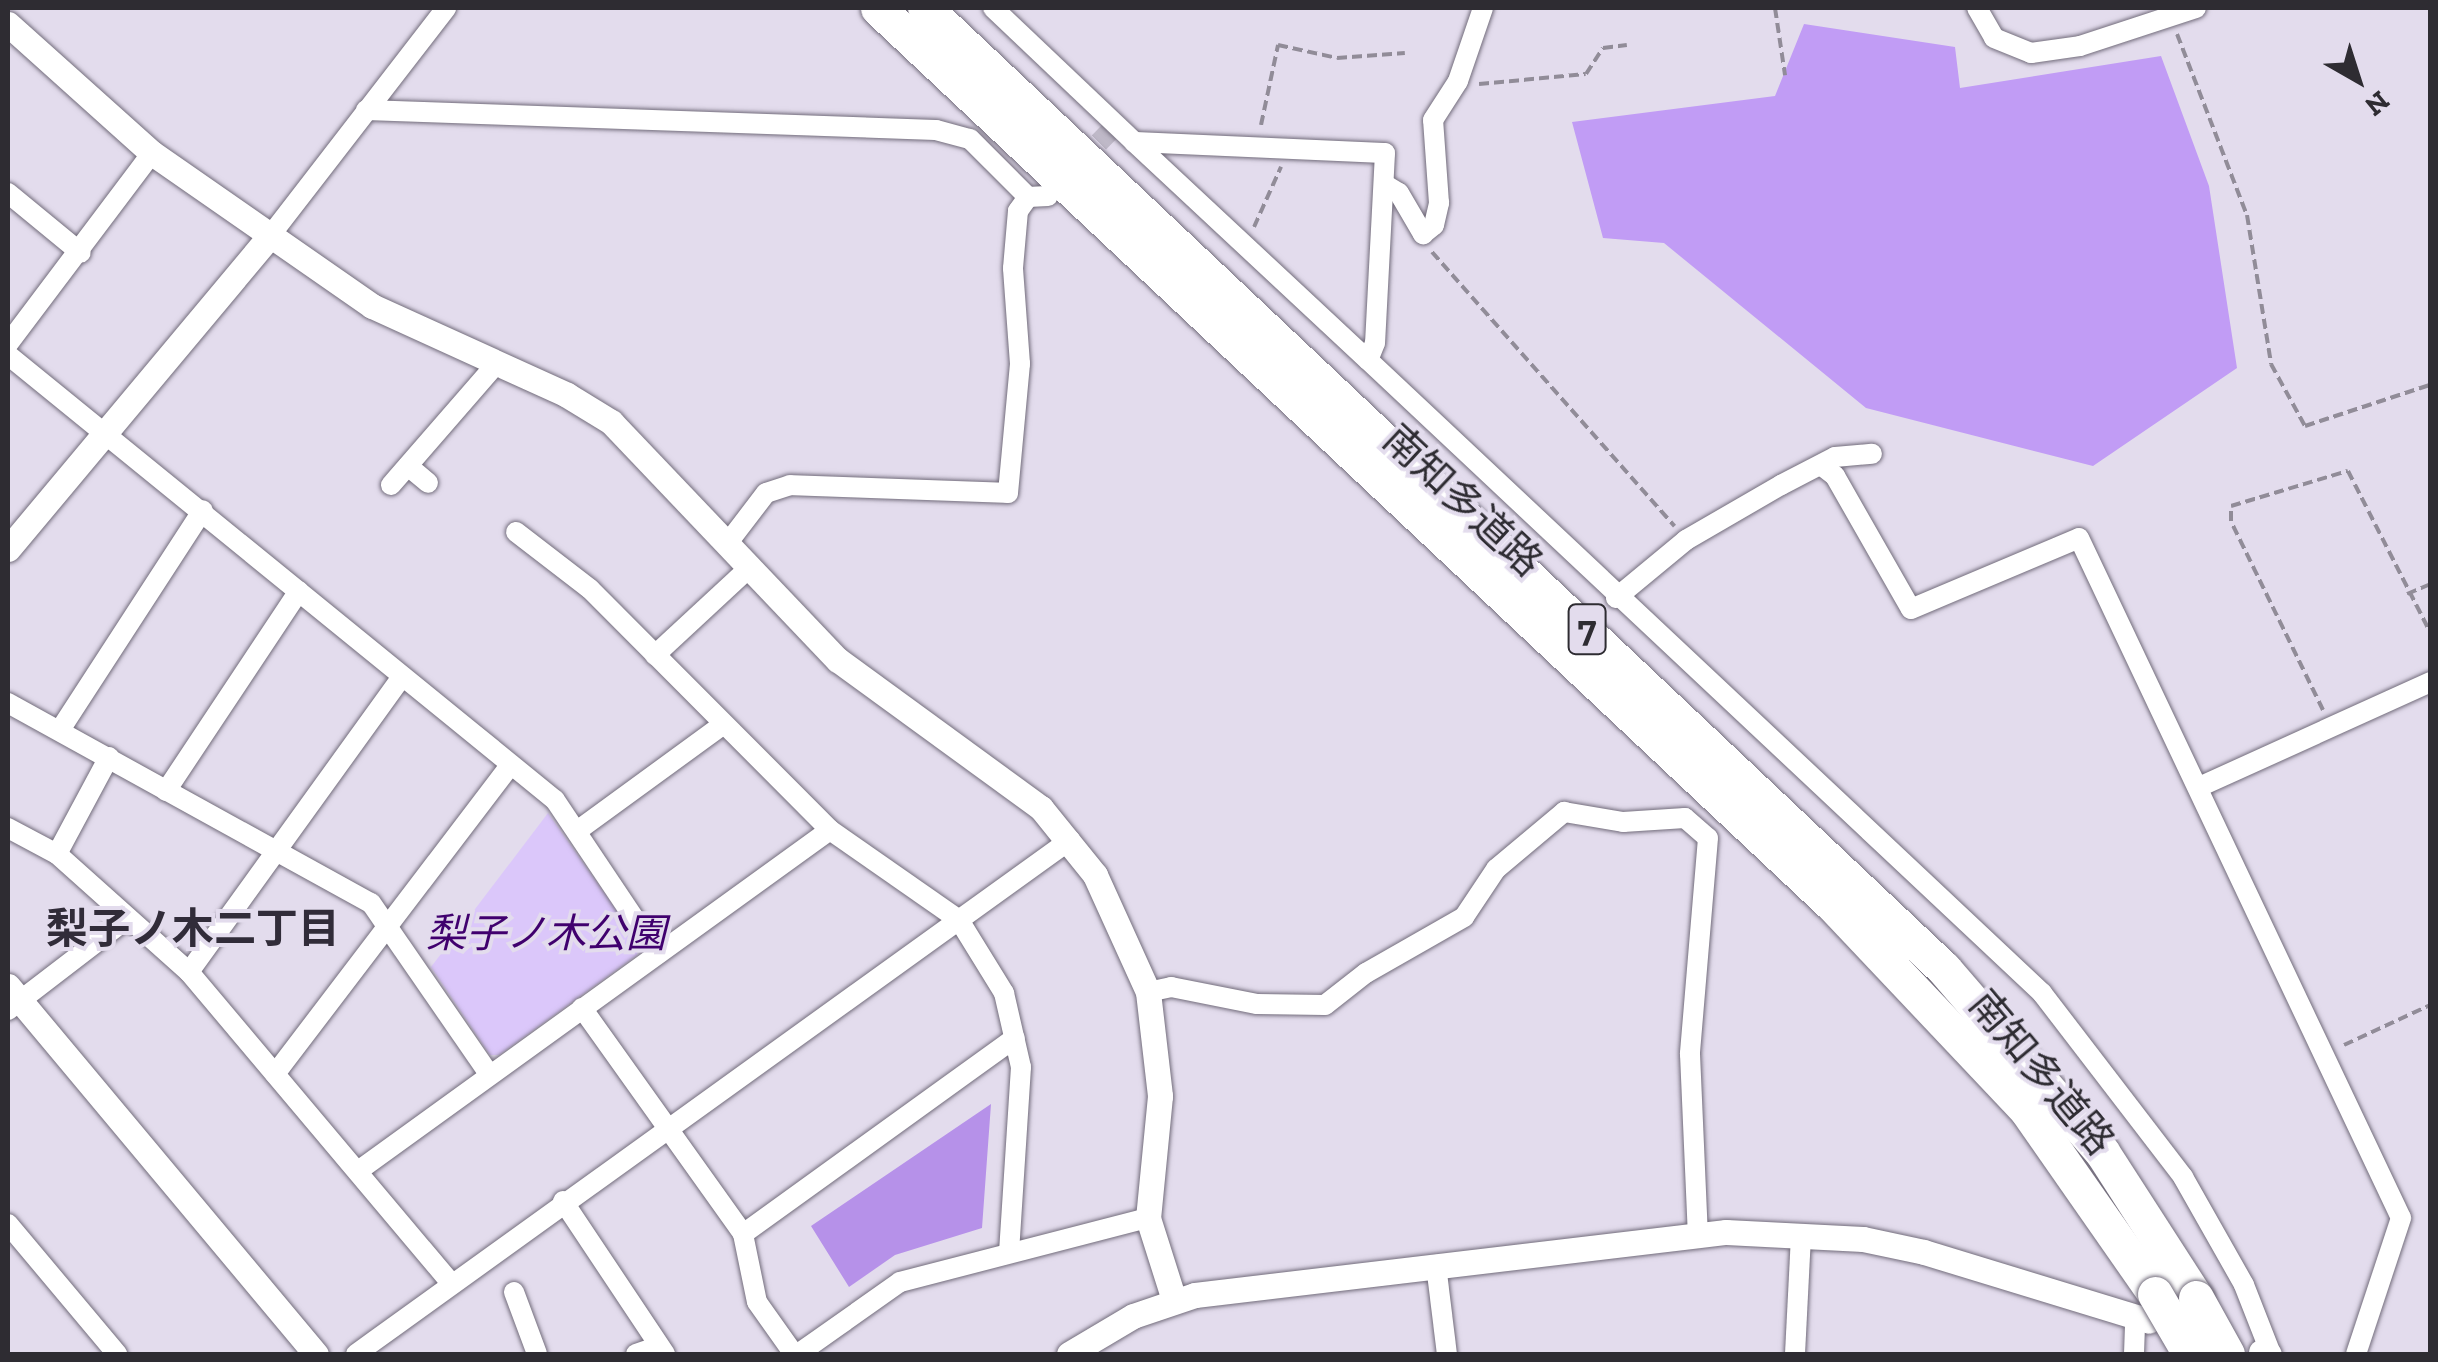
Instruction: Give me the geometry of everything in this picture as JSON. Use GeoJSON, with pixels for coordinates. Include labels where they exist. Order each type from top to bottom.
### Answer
{"type":"FeatureCollection","features":[{"type":"Feature","properties":{"kind":"highway","name":"南知多道路"},"geometry":{"type":"LineString","coordinates":[[878,8],[1833,905],[2026,1109],[2146,1310],[2190,1354]]}},
{"type":"Feature","properties":{"kind":"highway","name":"南知多道路"},"geometry":{"type":"LineString","coordinates":[[924,8],[1944,969],[2090,1138],[2196,1298],[2257,1354]]}},
{"type":"Feature","properties":{"kind":"street"},"geometry":{"type":"LineString","coordinates":[[8,549],[270,236],[446,8]]}},
{"type":"Feature","properties":{"kind":"street"},"geometry":{"type":"LineString","coordinates":[[993,8],[1616,598],[2042,993],[2183,1177],[2244,1285],[2257,1354]]}},
{"type":"Feature","properties":{"kind":"street"},"geometry":{"type":"LineString","coordinates":[[1384,184],[1399,194],[1423,234],[1434,225],[1439,203],[1433,120],[1446,92],[1458,82],[1482,8]]}},
{"type":"Feature","properties":{"kind":"street"},"geometry":{"type":"LineString","coordinates":[[1977,8],[1994,38],[2031,53],[2080,46],[2196,8]]}},
{"type":"Feature","properties":{"kind":"street"},"geometry":{"type":"LineString","coordinates":[[8,24],[40,60],[152,154],[372,306],[611,422],[861,680],[1002,774],[1070,840],[1120,920],[1148,992],[1160,1096],[1148,1218],[1174,1300]]}},
{"type":"Feature","properties":{"kind":"street"},"geometry":{"type":"LineString","coordinates":[[366,110],[936,130],[970,139],[1038,196],[1018,211],[1014,268],[1020,364],[1008,493],[790,485],[766,493],[727,544]]}},
{"type":"Feature","properties":{"kind":"street"},"geometry":{"type":"LineString","coordinates":[[1134,142],[1385,153],[1375,343],[1368,360]]}},
{"type":"Feature","properties":{"kind":"street"},"geometry":{"type":"LineString","coordinates":[[8,344],[152,154]]}},
{"type":"Feature","properties":{"kind":"street"},"geometry":{"type":"LineString","coordinates":[[9,198],[81,252]]}},
{"type":"Feature","properties":{"kind":"street"},"geometry":{"type":"LineString","coordinates":[[8,355],[102,434],[114,437],[458,724],[470,726],[510,766],[555,800],[658,954]]}},
{"type":"Feature","properties":{"kind":"street"},"geometry":{"type":"LineString","coordinates":[[391,486],[496,364]]}},
{"type":"Feature","properties":{"kind":"street"},"geometry":{"type":"LineString","coordinates":[[1616,598],[1686,540],[1835,457],[1872,454]]}},
{"type":"Feature","properties":{"kind":"street"},"geometry":{"type":"LineString","coordinates":[[1821,465],[1834,476],[1910,609],[2079,538],[2400,1218],[2356,1354]]}},
{"type":"Feature","properties":{"kind":"street"},"geometry":{"type":"LineString","coordinates":[[408,466],[428,482]]}},
{"type":"Feature","properties":{"kind":"street"},"geometry":{"type":"LineString","coordinates":[[60,730],[203,510]]}},
{"type":"Feature","properties":{"kind":"street"},"geometry":{"type":"LineString","coordinates":[[516,532],[590,589],[720,726],[830,830],[959,920],[1004,993],[1020,1067],[1009,1253]]}},
{"type":"Feature","properties":{"kind":"street"},"geometry":{"type":"LineString","coordinates":[[655,655],[749,568]]}},
{"type":"Feature","properties":{"kind":"street"},"geometry":{"type":"LineString","coordinates":[[166,792],[300,591]]}},
{"type":"Feature","properties":{"kind":"street"},"geometry":{"type":"LineString","coordinates":[[189,972],[402,677]]}},
{"type":"Feature","properties":{"kind":"street"},"geometry":{"type":"LineString","coordinates":[[2199,787],[2430,682]]}},
{"type":"Feature","properties":{"kind":"street"},"geometry":{"type":"LineString","coordinates":[[8,703],[166,792],[347,886],[388,924],[489,1074]]}},
{"type":"Feature","properties":{"kind":"street"},"geometry":{"type":"LineString","coordinates":[[577,831],[720,726]]}},
{"type":"Feature","properties":{"kind":"street"},"geometry":{"type":"LineString","coordinates":[[57,854],[109,758]]}},
{"type":"Feature","properties":{"kind":"street"},"geometry":{"type":"LineString","coordinates":[[275,1074],[510,766]]}},
{"type":"Feature","properties":{"kind":"street"},"geometry":{"type":"LineString","coordinates":[[1148,992],[1172,987],[1257,1004],[1325,1005],[1366,972],[1464,917],[1496,869],[1564,812],[1622,822],[1685,818],[1708,838],[1690,1054],[1698,1235]]}},
{"type":"Feature","properties":{"kind":"street"},"geometry":{"type":"LineString","coordinates":[[8,828],[57,854],[189,972],[450,1282]]}},
{"type":"Feature","properties":{"kind":"street"},"geometry":{"type":"LineString","coordinates":[[358,1171],[830,830]]}},
{"type":"Feature","properties":{"kind":"street"},"geometry":{"type":"LineString","coordinates":[[356,1354],[450,1282],[1070,840]]}},
{"type":"Feature","properties":{"kind":"street"},"geometry":{"type":"LineString","coordinates":[[128,918],[11,999],[316,1354]]}},
{"type":"Feature","properties":{"kind":"street"},"geometry":{"type":"LineString","coordinates":[[582,1008],[743,1234],[757,1302],[796,1354],[900,1282],[1148,1218]]}},
{"type":"Feature","properties":{"kind":"street"},"geometry":{"type":"LineString","coordinates":[[743,1234],[1015,1038]]}},
{"type":"Feature","properties":{"kind":"street"},"geometry":{"type":"LineString","coordinates":[[563,1201],[662,1350],[636,1354]]}},
{"type":"Feature","properties":{"kind":"street"},"geometry":{"type":"LineString","coordinates":[[8,1224],[117,1354]]}},
{"type":"Feature","properties":{"kind":"street"},"geometry":{"type":"LineString","coordinates":[[1069,1354],[1174,1300],[1698,1235],[1801,1235],[1924,1252],[2146,1310],[2134,1354]]}},
{"type":"Feature","properties":{"kind":"street"},"geometry":{"type":"LineString","coordinates":[[1795,1354],[1801,1235]]}},
{"type":"Feature","properties":{"kind":"street"},"geometry":{"type":"LineString","coordinates":[[1436,1265],[1447,1354]]}},
{"type":"Feature","properties":{"kind":"street"},"geometry":{"type":"LineString","coordinates":[[514,1292],[537,1354]]}},
{"type":"Feature","properties":{"kind":"path"},"geometry":{"type":"LineString","coordinates":[[1775,8],[1786,75]]}},
{"type":"Feature","properties":{"kind":"path"},"geometry":{"type":"LineString","coordinates":[[2172,16],[2247,215],[2271,364],[2304,426],[2430,385]]}},
{"type":"Feature","properties":{"kind":"path"},"geometry":{"type":"LineString","coordinates":[[1256,147],[1278,45],[1337,58],[1405,53]]}},
{"type":"Feature","properties":{"kind":"path"},"geometry":{"type":"LineString","coordinates":[[1458,82],[1586,74],[1602,48],[1626,45]]}},
{"type":"Feature","properties":{"kind":"path"},"geometry":{"type":"LineString","coordinates":[[1242,242],[1276,183],[1284,148]]}},
{"type":"Feature","properties":{"kind":"path"},"geometry":{"type":"LineString","coordinates":[[1423,234],[1447,273],[1686,540]]}},
{"type":"Feature","properties":{"kind":"path"},"geometry":{"type":"LineString","coordinates":[[2332,726],[2231,522],[2232,506],[2348,470],[2407,594],[2430,632]]}},
{"type":"Feature","properties":{"kind":"path"},"geometry":{"type":"LineString","coordinates":[[2407,594],[2430,584]]}},
{"type":"Feature","properties":{"kind":"path"},"geometry":{"type":"LineString","coordinates":[[2324,1055],[2430,1006]]}},
{"type":"Feature","properties":{"kind":"green space","name":"梨子ノ木公園"},"geometry":{"type":"Polygon","coordinates":[[[548,813],[640,944],[637,955],[499,1055],[490,1055],[431,967],[548,813]]]}},
{"type":"Feature","properties":{"kind":"shaded area"},"geometry":{"type":"Polygon","coordinates":[[[1804,24],[1955,47],[1960,88],[2161,56],[2209,186],[2237,368],[2093,466],[1866,408],[1664,243],[1603,238],[1572,122],[1775,96],[1804,24]]]}},
{"type":"Feature","properties":{"kind":"shaded area"},"geometry":{"type":"Polygon","coordinates":[[[991,1104],[982,1228],[895,1255],[849,1287],[811,1226],[991,1104]]]}},
{"type":"Feature","properties":{"kind":"tunnel"},"geometry":{"type":"LineString","coordinates":[[1078,164],[1115,126]]}},
{"type":"Feature","properties":{"kind":"district","name":"梨子ノ木二丁目"},"geometry":{"type":"Point","coordinates":[193,929]}}]}
